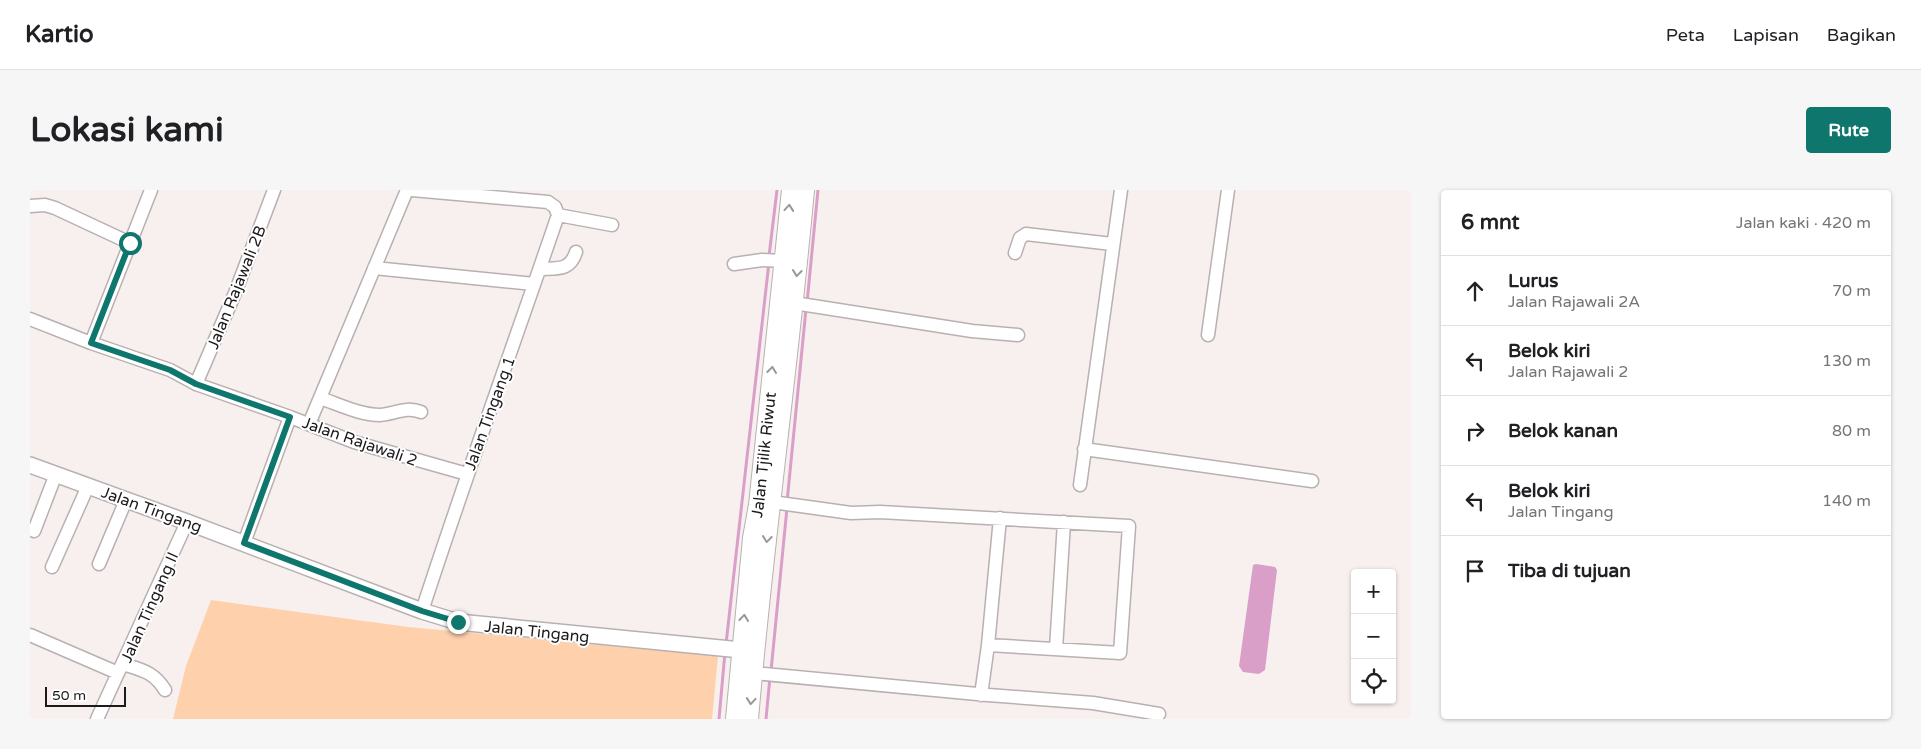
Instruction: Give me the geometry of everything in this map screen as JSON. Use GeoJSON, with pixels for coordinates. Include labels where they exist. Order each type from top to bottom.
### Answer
{"type":"FeatureCollection","features":[{"type":"Feature","properties":{"kind":"highway","name":"Jalan Tjilik Riwut"},"geometry":{"type":"LineString","coordinates":[[749,719],[791,190]]}},
{"type":"Feature","properties":{"kind":"highway","name":"Jalan Tjilik Riwut"},"geometry":{"type":"LineString","coordinates":[[735,719],[752,538],[767,505],[794,302],[805,190]]}},
{"type":"Feature","properties":{"kind":"main road","name":"Jalan Tingang"},"geometry":{"type":"LineString","coordinates":[[30,465],[446,619],[472,624],[741,650]]}},
{"type":"Feature","properties":{"kind":"street"},"geometry":{"type":"LineString","coordinates":[[91,343],[151,190]]}},
{"type":"Feature","properties":{"kind":"street","name":"Jalan Rajawali 2B"},"geometry":{"type":"LineString","coordinates":[[196,384],[235,293],[274,190]]}},
{"type":"Feature","properties":{"kind":"street"},"geometry":{"type":"LineString","coordinates":[[309,424],[407,190]]}},
{"type":"Feature","properties":{"kind":"street"},"geometry":{"type":"LineString","coordinates":[[412,190],[549,196],[558,215],[612,224]]}},
{"type":"Feature","properties":{"kind":"street"},"geometry":{"type":"LineString","coordinates":[[1080,484],[1121,190]]}},
{"type":"Feature","properties":{"kind":"street"},"geometry":{"type":"LineString","coordinates":[[1208,335],[1228,190]]}},
{"type":"Feature","properties":{"kind":"street"},"geometry":{"type":"LineString","coordinates":[[30,206],[45,205],[65,212],[130,243]]}},
{"type":"Feature","properties":{"kind":"street","name":"Jalan Tingang 1"},"geometry":{"type":"LineString","coordinates":[[422,611],[467,474],[558,215]]}},
{"type":"Feature","properties":{"kind":"street"},"geometry":{"type":"LineString","coordinates":[[1015,253],[1020,238],[1026,234],[1112,244]]}},
{"type":"Feature","properties":{"kind":"street"},"geometry":{"type":"LineString","coordinates":[[540,269],[568,266],[573,261],[576,252]]}},
{"type":"Feature","properties":{"kind":"street"},"geometry":{"type":"LineString","coordinates":[[734,264],[762,260],[784,261]]}},
{"type":"Feature","properties":{"kind":"street"},"geometry":{"type":"LineString","coordinates":[[374,268],[534,284]]}},
{"type":"Feature","properties":{"kind":"street"},"geometry":{"type":"LineString","coordinates":[[794,302],[972,330],[1018,335]]}},
{"type":"Feature","properties":{"kind":"street","name":"Jalan Rajawali 2"},"geometry":{"type":"LineString","coordinates":[[30,319],[91,343],[170,370],[196,384],[374,449],[467,474]]}},
{"type":"Feature","properties":{"kind":"street"},"geometry":{"type":"LineString","coordinates":[[320,398],[356,410],[380,415],[408,409],[421,412]]}},
{"type":"Feature","properties":{"kind":"street"},"geometry":{"type":"LineString","coordinates":[[244,543],[290,417]]}},
{"type":"Feature","properties":{"kind":"street"},"geometry":{"type":"LineString","coordinates":[[1084,449],[1312,481]]}},
{"type":"Feature","properties":{"kind":"street"},"geometry":{"type":"LineString","coordinates":[[34,531],[56,474]]}},
{"type":"Feature","properties":{"kind":"street"},"geometry":{"type":"LineString","coordinates":[[52,567],[88,486]]}},
{"type":"Feature","properties":{"kind":"street"},"geometry":{"type":"LineString","coordinates":[[99,564],[126,500]]}},
{"type":"Feature","properties":{"kind":"street"},"geometry":{"type":"LineString","coordinates":[[767,505],[852,513],[880,512],[1129,526],[1120,653],[988,645]]}},
{"type":"Feature","properties":{"kind":"street"},"geometry":{"type":"LineString","coordinates":[[981,695],[988,645],[1000,518]]}},
{"type":"Feature","properties":{"kind":"street","name":"Jalan Tingang II"},"geometry":{"type":"LineString","coordinates":[[101,718],[120,668],[187,522]]}},
{"type":"Feature","properties":{"kind":"street"},"geometry":{"type":"LineString","coordinates":[[1056,650],[1064,522]]}},
{"type":"Feature","properties":{"kind":"street"},"geometry":{"type":"LineString","coordinates":[[30,635],[120,668],[152,674],[159,680],[165,690]]}},
{"type":"Feature","properties":{"kind":"street"},"geometry":{"type":"LineString","coordinates":[[753,673],[981,695],[1093,703],[1159,714]]}},
{"type":"Feature","properties":{"kind":"shaded area"},"geometry":{"type":"Polygon","coordinates":[[[1253,565],[1275,567],[1277,570],[1265,670],[1259,674],[1243,672],[1239,666],[1253,565]]]}},
{"type":"Feature","properties":{"kind":"shaded area"},"geometry":{"type":"Polygon","coordinates":[[[211,600],[408,627],[718,656],[712,719],[173,719],[186,666],[211,600]]]}},
{"type":"Feature","properties":{"kind":"waterway"},"geometry":{"type":"LineString","coordinates":[[769,256],[777,190]]}},
{"type":"Feature","properties":{"kind":"waterway"},"geometry":{"type":"LineString","coordinates":[[807,303],[818,190]]}},
{"type":"Feature","properties":{"kind":"waterway"},"geometry":{"type":"LineString","coordinates":[[726,644],[769,262]]}},
{"type":"Feature","properties":{"kind":"waterway"},"geometry":{"type":"LineString","coordinates":[[787,502],[806,309]]}},
{"type":"Feature","properties":{"kind":"waterway"},"geometry":{"type":"LineString","coordinates":[[771,671],[787,508]]}},
{"type":"Feature","properties":{"kind":"waterway"},"geometry":{"type":"LineString","coordinates":[[719,719],[725,652]]}},
{"type":"Feature","properties":{"kind":"waterway"},"geometry":{"type":"LineString","coordinates":[[766,719],[770,677]]}},
{"type":"Feature","properties":{"kind":"route"},"geometry":{"type":"LineString","coordinates":[[130,243],[91,343],[170,370],[196,384],[290,417],[244,543],[422,611],[458,622]]}}]}
